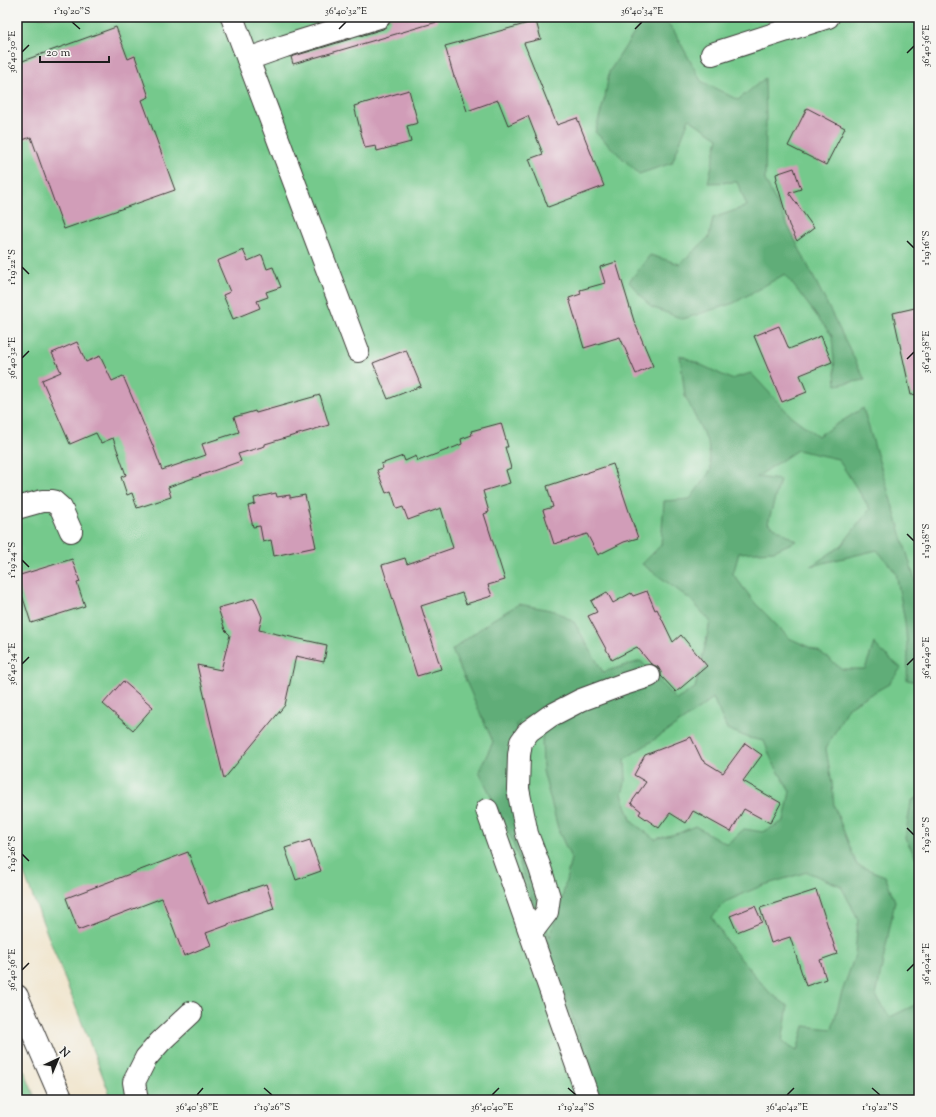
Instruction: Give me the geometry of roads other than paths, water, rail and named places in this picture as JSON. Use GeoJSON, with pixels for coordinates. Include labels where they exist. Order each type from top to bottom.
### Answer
{"type":"FeatureCollection","features":[{"type":"Feature","properties":{"kind":"street"},"geometry":{"type":"LineString","coordinates":[[232,17],[358,351]]}},
{"type":"Feature","properties":{"kind":"street"},"geometry":{"type":"LineString","coordinates":[[248,59],[379,17]]}},
{"type":"Feature","properties":{"kind":"street"},"geometry":{"type":"LineString","coordinates":[[712,54],[828,17]]}},
{"type":"Feature","properties":{"kind":"street"},"geometry":{"type":"LineString","coordinates":[[17,508],[42,501],[53,501],[61,508],[71,531]]}},
{"type":"Feature","properties":{"kind":"street"},"geometry":{"type":"LineString","coordinates":[[530,933],[547,912],[549,897],[527,834],[518,789],[518,755],[521,742],[528,731],[550,716],[581,700],[617,686],[649,676]]}},
{"type":"Feature","properties":{"kind":"street"},"geometry":{"type":"LineString","coordinates":[[487,810],[589,1100]]}},
{"type":"Feature","properties":{"kind":"street"},"geometry":{"type":"LineString","coordinates":[[17,996],[62,1100]]}},
{"type":"Feature","properties":{"kind":"street"},"geometry":{"type":"LineString","coordinates":[[137,1100],[134,1082],[146,1058],[160,1042],[191,1013]]}}]}
